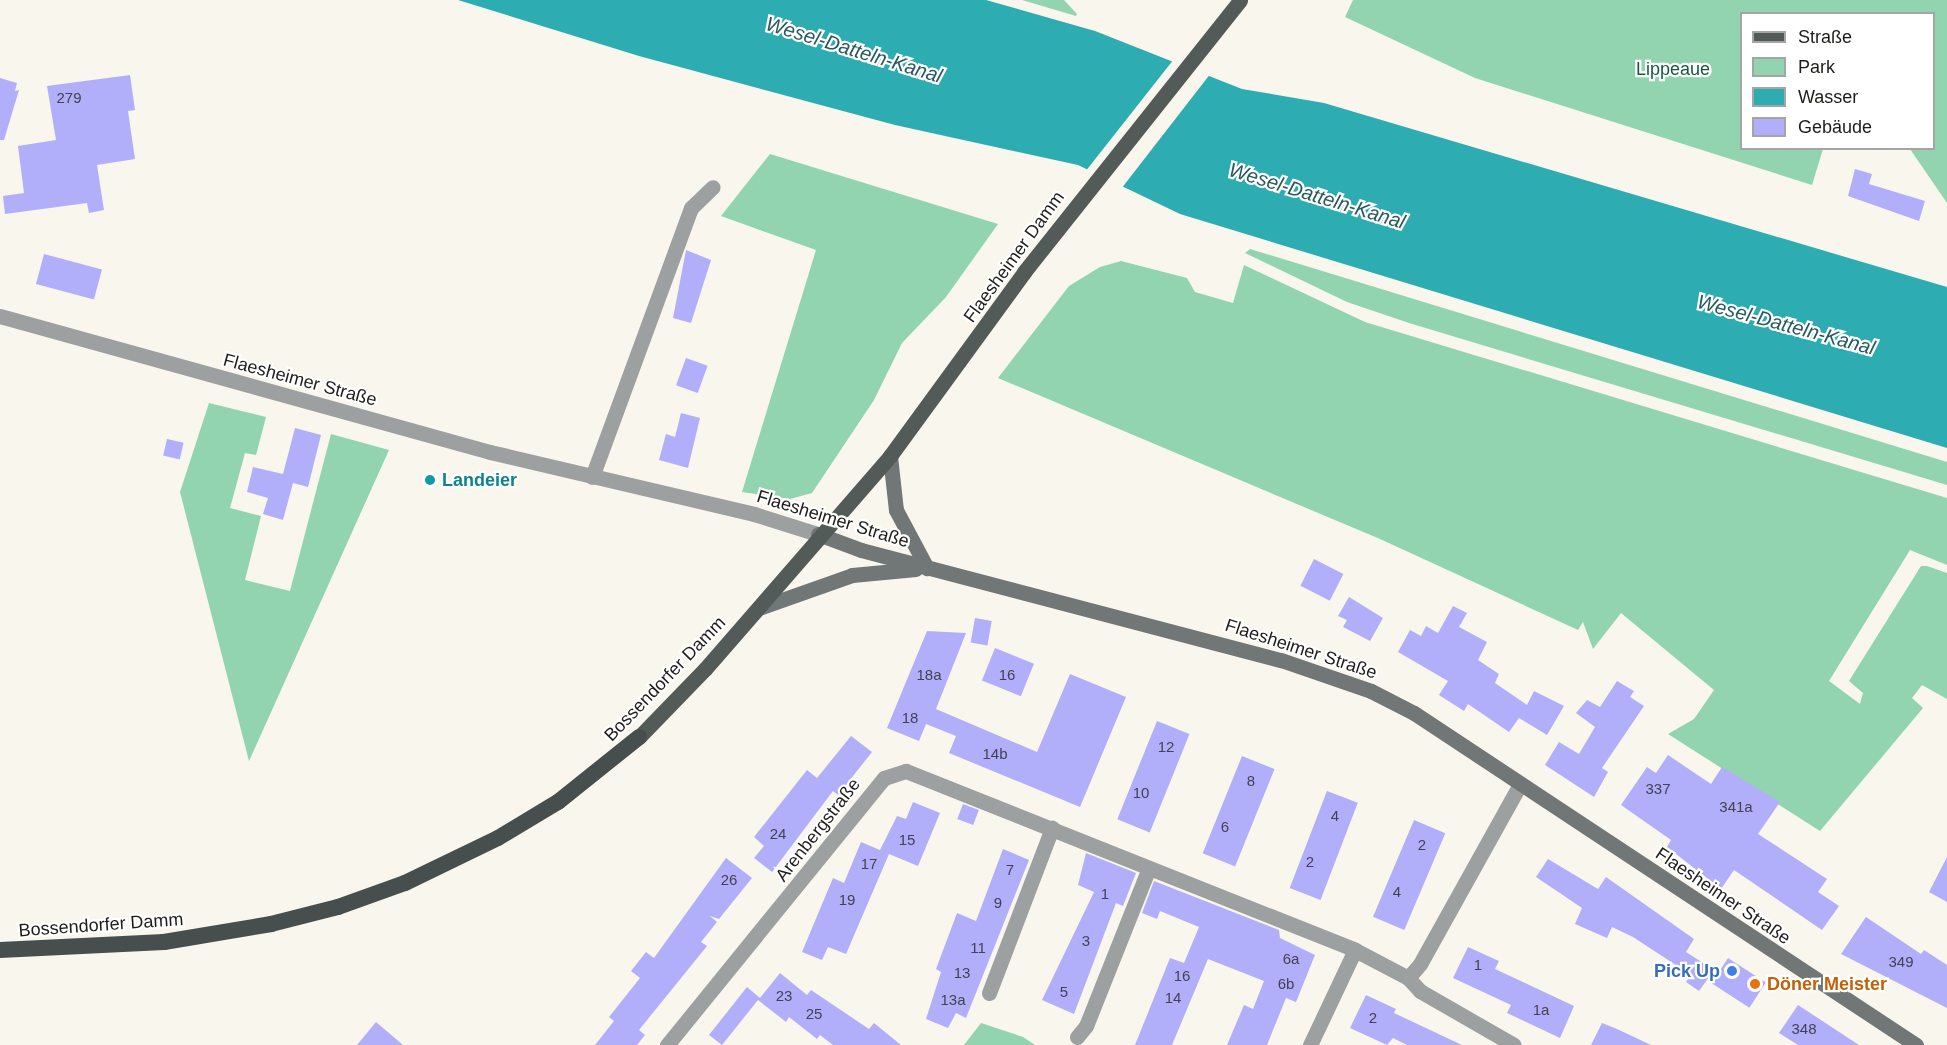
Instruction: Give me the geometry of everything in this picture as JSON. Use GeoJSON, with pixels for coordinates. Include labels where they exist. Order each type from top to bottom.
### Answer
{"type":"FeatureCollection","features":[{"type":"Feature","properties":{"kind":"highway","name":"Bossendorfer Damm"},"geometry":{"type":"LineString","coordinates":[[0,950],[173,941],[338,907],[405,883],[498,838],[567,795],[639,737]]}},
{"type":"Feature","properties":{"kind":"main road","name":"Flaesheimer Damm"},"geometry":{"type":"LineString","coordinates":[[818,534],[848,507],[890,456],[1064,221],[1240,0]]}},
{"type":"Feature","properties":{"kind":"main road"},"geometry":{"type":"LineString","coordinates":[[759,608],[852,574],[927,568],[896,510],[890,456]]}},
{"type":"Feature","properties":{"kind":"main road","name":"Flaesheimer Straße"},"geometry":{"type":"LineString","coordinates":[[818,534],[927,568],[1177,631],[1348,682],[1414,714],[1916,1045]]}},
{"type":"Feature","properties":{"kind":"main road","name":"Bossendorfer Damm"},"geometry":{"type":"LineString","coordinates":[[639,737],[759,608],[818,534]]}},
{"type":"Feature","properties":{"kind":"street"},"geometry":{"type":"LineString","coordinates":[[592,477],[691,208],[713,187]]}},
{"type":"Feature","properties":{"kind":"street","name":"Flaesheimer Straße"},"geometry":{"type":"LineString","coordinates":[[0,316],[592,477],[754,514],[818,534]]}},
{"type":"Feature","properties":{"kind":"street","name":"Arenbergstraße"},"geometry":{"type":"LineString","coordinates":[[667,1045],[884,778],[906,771],[921,774],[1148,870],[1355,950],[1408,978],[1420,991],[1514,1045]]}},
{"type":"Feature","properties":{"kind":"street"},"geometry":{"type":"LineString","coordinates":[[1408,978],[1420,964],[1520,784]]}},
{"type":"Feature","properties":{"kind":"street"},"geometry":{"type":"LineString","coordinates":[[989,993],[1052,828]]}},
{"type":"Feature","properties":{"kind":"street"},"geometry":{"type":"LineString","coordinates":[[1077,1037],[1086,1026],[1148,870]]}},
{"type":"Feature","properties":{"kind":"street"},"geometry":{"type":"LineString","coordinates":[[1310,1045],[1355,950]]}},
{"type":"Feature","properties":{"kind":"green space"},"geometry":{"type":"Polygon","coordinates":[[[1022,0],[1064,0],[1077,14],[1076,16],[1022,0]]]}},
{"type":"Feature","properties":{"kind":"green space","name":"Lippeaue"},"geometry":{"type":"Polygon","coordinates":[[[1353,0],[1947,0],[1947,203],[1911,150],[1935,150],[1935,12],[1740,12],[1740,150],[1823,150],[1812,185],[1475,78],[1345,17],[1353,0]]]}},
{"type":"Feature","properties":{"kind":"green space"},"geometry":{"type":"Polygon","coordinates":[[[770,154],[998,224],[946,297],[902,343],[874,400],[812,493],[790,499],[742,492],[816,250],[721,216],[770,154]]]}},
{"type":"Feature","properties":{"kind":"green space"},"geometry":{"type":"Polygon","coordinates":[[[1250,249],[1947,462],[1947,485],[1409,323],[1347,302],[1245,253],[1250,249]]]}},
{"type":"Feature","properties":{"kind":"green space"},"geometry":{"type":"Polygon","coordinates":[[[1121,261],[1187,278],[1195,292],[1233,303],[1244,265],[1365,322],[1947,498],[1947,565],[1910,550],[1829,681],[1860,704],[1863,693],[1849,681],[1921,566],[1927,566],[1947,573],[1947,699],[1922,685],[1912,698],[1923,708],[1820,831],[1668,734],[1694,719],[1714,690],[1621,613],[1593,649],[1583,622],[1578,630],[1380,539],[998,378],[1069,286],[1100,267],[1121,261]]]}},
{"type":"Feature","properties":{"kind":"green space"},"geometry":{"type":"Polygon","coordinates":[[[209,403],[266,417],[256,455],[245,453],[230,508],[261,516],[245,580],[290,591],[331,434],[389,450],[249,761],[180,492],[209,403]]]}},
{"type":"Feature","properties":{"kind":"green space"},"geometry":{"type":"Polygon","coordinates":[[[981,1023],[1023,1037],[1035,1045],[964,1045],[981,1023]]]}},
{"type":"Feature","properties":{"kind":"water","name":"Wesel-Datteln-Kanal"},"geometry":{"type":"Polygon","coordinates":[[[458,0],[986,0],[1095,31],[1242,89],[1324,103],[1947,287],[1947,448],[1180,214],[1078,165],[895,125],[639,56],[458,0]]]}},
{"type":"Feature","properties":{"kind":"pier"},"geometry":{"type":"Polygon","coordinates":[[[1174,59],[1211,73],[1121,189],[1085,172],[1174,59]]]}},
{"type":"Feature","properties":{"kind":"building"},"geometry":{"type":"Polygon","coordinates":[[[130,75],[135,110],[128,111],[135,159],[97,165],[104,210],[89,213],[87,203],[5,214],[3,196],[24,193],[18,146],[56,140],[47,86],[130,75]]]}},
{"type":"Feature","properties":{"kind":"building"},"geometry":{"type":"Polygon","coordinates":[[[0,78],[17,83],[15,91],[19,90],[4,140],[0,140],[0,78]]]}},
{"type":"Feature","properties":{"kind":"building"},"geometry":{"type":"Polygon","coordinates":[[[1855,169],[1872,174],[1869,184],[1925,201],[1919,221],[1848,196],[1855,169]]]}},
{"type":"Feature","properties":{"kind":"building"},"geometry":{"type":"Polygon","coordinates":[[[686,250],[711,260],[691,323],[673,318],[686,250]]]}},
{"type":"Feature","properties":{"kind":"building"},"geometry":{"type":"Polygon","coordinates":[[[44,254],[102,270],[94,299],[36,284],[44,254]]]}},
{"type":"Feature","properties":{"kind":"building"},"geometry":{"type":"Polygon","coordinates":[[[686,358],[708,366],[698,393],[676,385],[686,358]]]}},
{"type":"Feature","properties":{"kind":"building"},"geometry":{"type":"Polygon","coordinates":[[[681,413],[700,418],[688,468],[659,460],[666,434],[675,437],[681,413]]]}},
{"type":"Feature","properties":{"kind":"building"},"geometry":{"type":"Polygon","coordinates":[[[295,428],[321,435],[308,487],[293,483],[283,520],[263,514],[268,498],[247,492],[253,467],[283,474],[295,428]]]}},
{"type":"Feature","properties":{"kind":"building"},"geometry":{"type":"Polygon","coordinates":[[[167,439],[184,443],[180,459],[163,456],[167,439]]]}},
{"type":"Feature","properties":{"kind":"building"},"geometry":{"type":"Polygon","coordinates":[[[1314,559],[1343,574],[1330,601],[1300,586],[1314,559]]]}},
{"type":"Feature","properties":{"kind":"building"},"geometry":{"type":"Polygon","coordinates":[[[1349,597],[1383,618],[1370,641],[1343,627],[1347,620],[1338,616],[1349,597]]]}},
{"type":"Feature","properties":{"kind":"building"},"geometry":{"type":"Polygon","coordinates":[[[1453,606],[1467,613],[1459,627],[1487,642],[1478,660],[1499,674],[1495,683],[1527,705],[1534,691],[1564,706],[1547,735],[1519,718],[1509,732],[1468,704],[1464,711],[1439,695],[1448,681],[1398,652],[1410,630],[1421,636],[1426,626],[1438,633],[1453,606]]]}},
{"type":"Feature","properties":{"kind":"building"},"geometry":{"type":"Polygon","coordinates":[[[975,618],[992,621],[987,646],[971,643],[975,618]]]}},
{"type":"Feature","properties":{"kind":"building"},"geometry":{"type":"Polygon","coordinates":[[[927,631],[966,633],[936,709],[1037,752],[1070,674],[1126,697],[1080,807],[949,753],[956,736],[926,724],[919,741],[887,728],[927,631]]]}},
{"type":"Feature","properties":{"kind":"building"},"geometry":{"type":"Polygon","coordinates":[[[995,648],[1034,664],[1021,696],[982,680],[995,648]]]}},
{"type":"Feature","properties":{"kind":"building"},"geometry":{"type":"Polygon","coordinates":[[[1617,681],[1634,691],[1630,697],[1644,706],[1602,768],[1608,772],[1594,797],[1545,765],[1559,742],[1579,754],[1595,727],[1576,713],[1587,700],[1600,707],[1617,681]]]}},
{"type":"Feature","properties":{"kind":"building"},"geometry":{"type":"Polygon","coordinates":[[[1157,721],[1189,734],[1150,832],[1117,819],[1157,721]]]}},
{"type":"Feature","properties":{"kind":"building"},"geometry":{"type":"Polygon","coordinates":[[[851,736],[872,752],[838,795],[833,791],[772,872],[754,858],[764,846],[754,837],[807,770],[817,778],[851,736]]]}},
{"type":"Feature","properties":{"kind":"building"},"geometry":{"type":"Polygon","coordinates":[[[1668,755],[1711,784],[1722,767],[1780,802],[1758,834],[1827,879],[1818,892],[1839,906],[1822,930],[1734,870],[1721,889],[1667,847],[1671,840],[1621,805],[1647,767],[1656,773],[1668,755]]]}},
{"type":"Feature","properties":{"kind":"building"},"geometry":{"type":"Polygon","coordinates":[[[1242,756],[1274,769],[1235,866],[1203,853],[1242,756]]]}},
{"type":"Feature","properties":{"kind":"building"},"geometry":{"type":"Polygon","coordinates":[[[1327,791],[1358,803],[1321,900],[1290,888],[1327,791]]]}},
{"type":"Feature","properties":{"kind":"building"},"geometry":{"type":"Polygon","coordinates":[[[913,802],[940,813],[918,866],[889,854],[846,954],[828,947],[822,960],[802,952],[833,878],[844,883],[861,842],[880,850],[897,816],[906,819],[913,802]]]}},
{"type":"Feature","properties":{"kind":"building"},"geometry":{"type":"Polygon","coordinates":[[[963,804],[979,810],[973,825],[957,819],[963,804]]]}},
{"type":"Feature","properties":{"kind":"building"},"geometry":{"type":"Polygon","coordinates":[[[1414,820],[1445,833],[1404,930],[1373,917],[1414,820]]]}},
{"type":"Feature","properties":{"kind":"building"},"geometry":{"type":"Polygon","coordinates":[[[1003,849],[1029,860],[966,1018],[956,1013],[948,1028],[926,1019],[941,972],[936,969],[957,913],[976,921],[1003,849]]]}},
{"type":"Feature","properties":{"kind":"building"},"geometry":{"type":"Polygon","coordinates":[[[1086,853],[1136,873],[1123,906],[1116,903],[1074,1014],[1042,1000],[1094,892],[1078,885],[1086,853]]]}},
{"type":"Feature","properties":{"kind":"building"},"geometry":{"type":"Polygon","coordinates":[[[1947,857],[1947,902],[1929,892],[1947,857]]]}},
{"type":"Feature","properties":{"kind":"building"},"geometry":{"type":"Polygon","coordinates":[[[726,858],[752,878],[719,919],[710,916],[717,922],[701,942],[707,946],[639,1030],[645,1035],[637,1045],[595,1045],[614,1021],[609,1017],[640,978],[631,971],[646,952],[654,958],[726,858]]]}},
{"type":"Feature","properties":{"kind":"building"},"geometry":{"type":"Polygon","coordinates":[[[1548,859],[1598,889],[1606,877],[1694,939],[1686,952],[1714,970],[1699,991],[1686,982],[1691,975],[1633,937],[1612,927],[1607,938],[1575,924],[1582,908],[1536,877],[1548,859]]]}},
{"type":"Feature","properties":{"kind":"building"},"geometry":{"type":"Polygon","coordinates":[[[1154,881],[1279,930],[1280,938],[1315,955],[1296,1002],[1286,998],[1267,1045],[1227,1045],[1244,1005],[1253,1009],[1264,981],[1208,959],[1172,1045],[1135,1045],[1170,958],[1184,963],[1199,927],[1160,911],[1157,919],[1142,913],[1154,881]]]}},
{"type":"Feature","properties":{"kind":"building"},"geometry":{"type":"Polygon","coordinates":[[[1866,917],[1921,954],[1924,950],[1947,965],[1947,1008],[1841,954],[1866,917]]]}},
{"type":"Feature","properties":{"kind":"building"},"geometry":{"type":"Polygon","coordinates":[[[1468,947],[1499,961],[1495,969],[1574,1006],[1560,1038],[1507,1013],[1511,1005],[1453,978],[1468,947]]]}},
{"type":"Feature","properties":{"kind":"building"},"geometry":{"type":"Polygon","coordinates":[[[1728,958],[1766,983],[1749,1008],[1712,983],[1728,958]]]}},
{"type":"Feature","properties":{"kind":"building"},"geometry":{"type":"Polygon","coordinates":[[[780,973],[807,995],[811,990],[869,1029],[874,1023],[901,1045],[833,1045],[820,1035],[817,1039],[789,1017],[786,1022],[758,1000],[722,1045],[709,1035],[747,987],[760,998],[780,973]]]}},
{"type":"Feature","properties":{"kind":"building"},"geometry":{"type":"Polygon","coordinates":[[[1366,995],[1396,1009],[1394,1013],[1462,1045],[1407,1045],[1393,1038],[1387,1045],[1350,1028],[1366,995]]]}},
{"type":"Feature","properties":{"kind":"building"},"geometry":{"type":"Polygon","coordinates":[[[1798,1005],[1859,1045],[1798,1045],[1779,1033],[1798,1005]]]}},
{"type":"Feature","properties":{"kind":"building"},"geometry":{"type":"Polygon","coordinates":[[[376,1022],[403,1045],[357,1045],[376,1022]]]}},
{"type":"Feature","properties":{"kind":"building"},"geometry":{"type":"Polygon","coordinates":[[[1602,1023],[1617,1029],[1651,1045],[1591,1045],[1602,1023]]]}},
{"type":"Feature","properties":{"kind":"place","name":"Landeier"},"geometry":{"type":"Point","coordinates":[430,480]}},
{"type":"Feature","properties":{"kind":"place","name":"Pick Up"},"geometry":{"type":"Point","coordinates":[1732,971]}},
{"type":"Feature","properties":{"kind":"place","name":"Döner Meister"},"geometry":{"type":"Point","coordinates":[1755,984]}}]}
